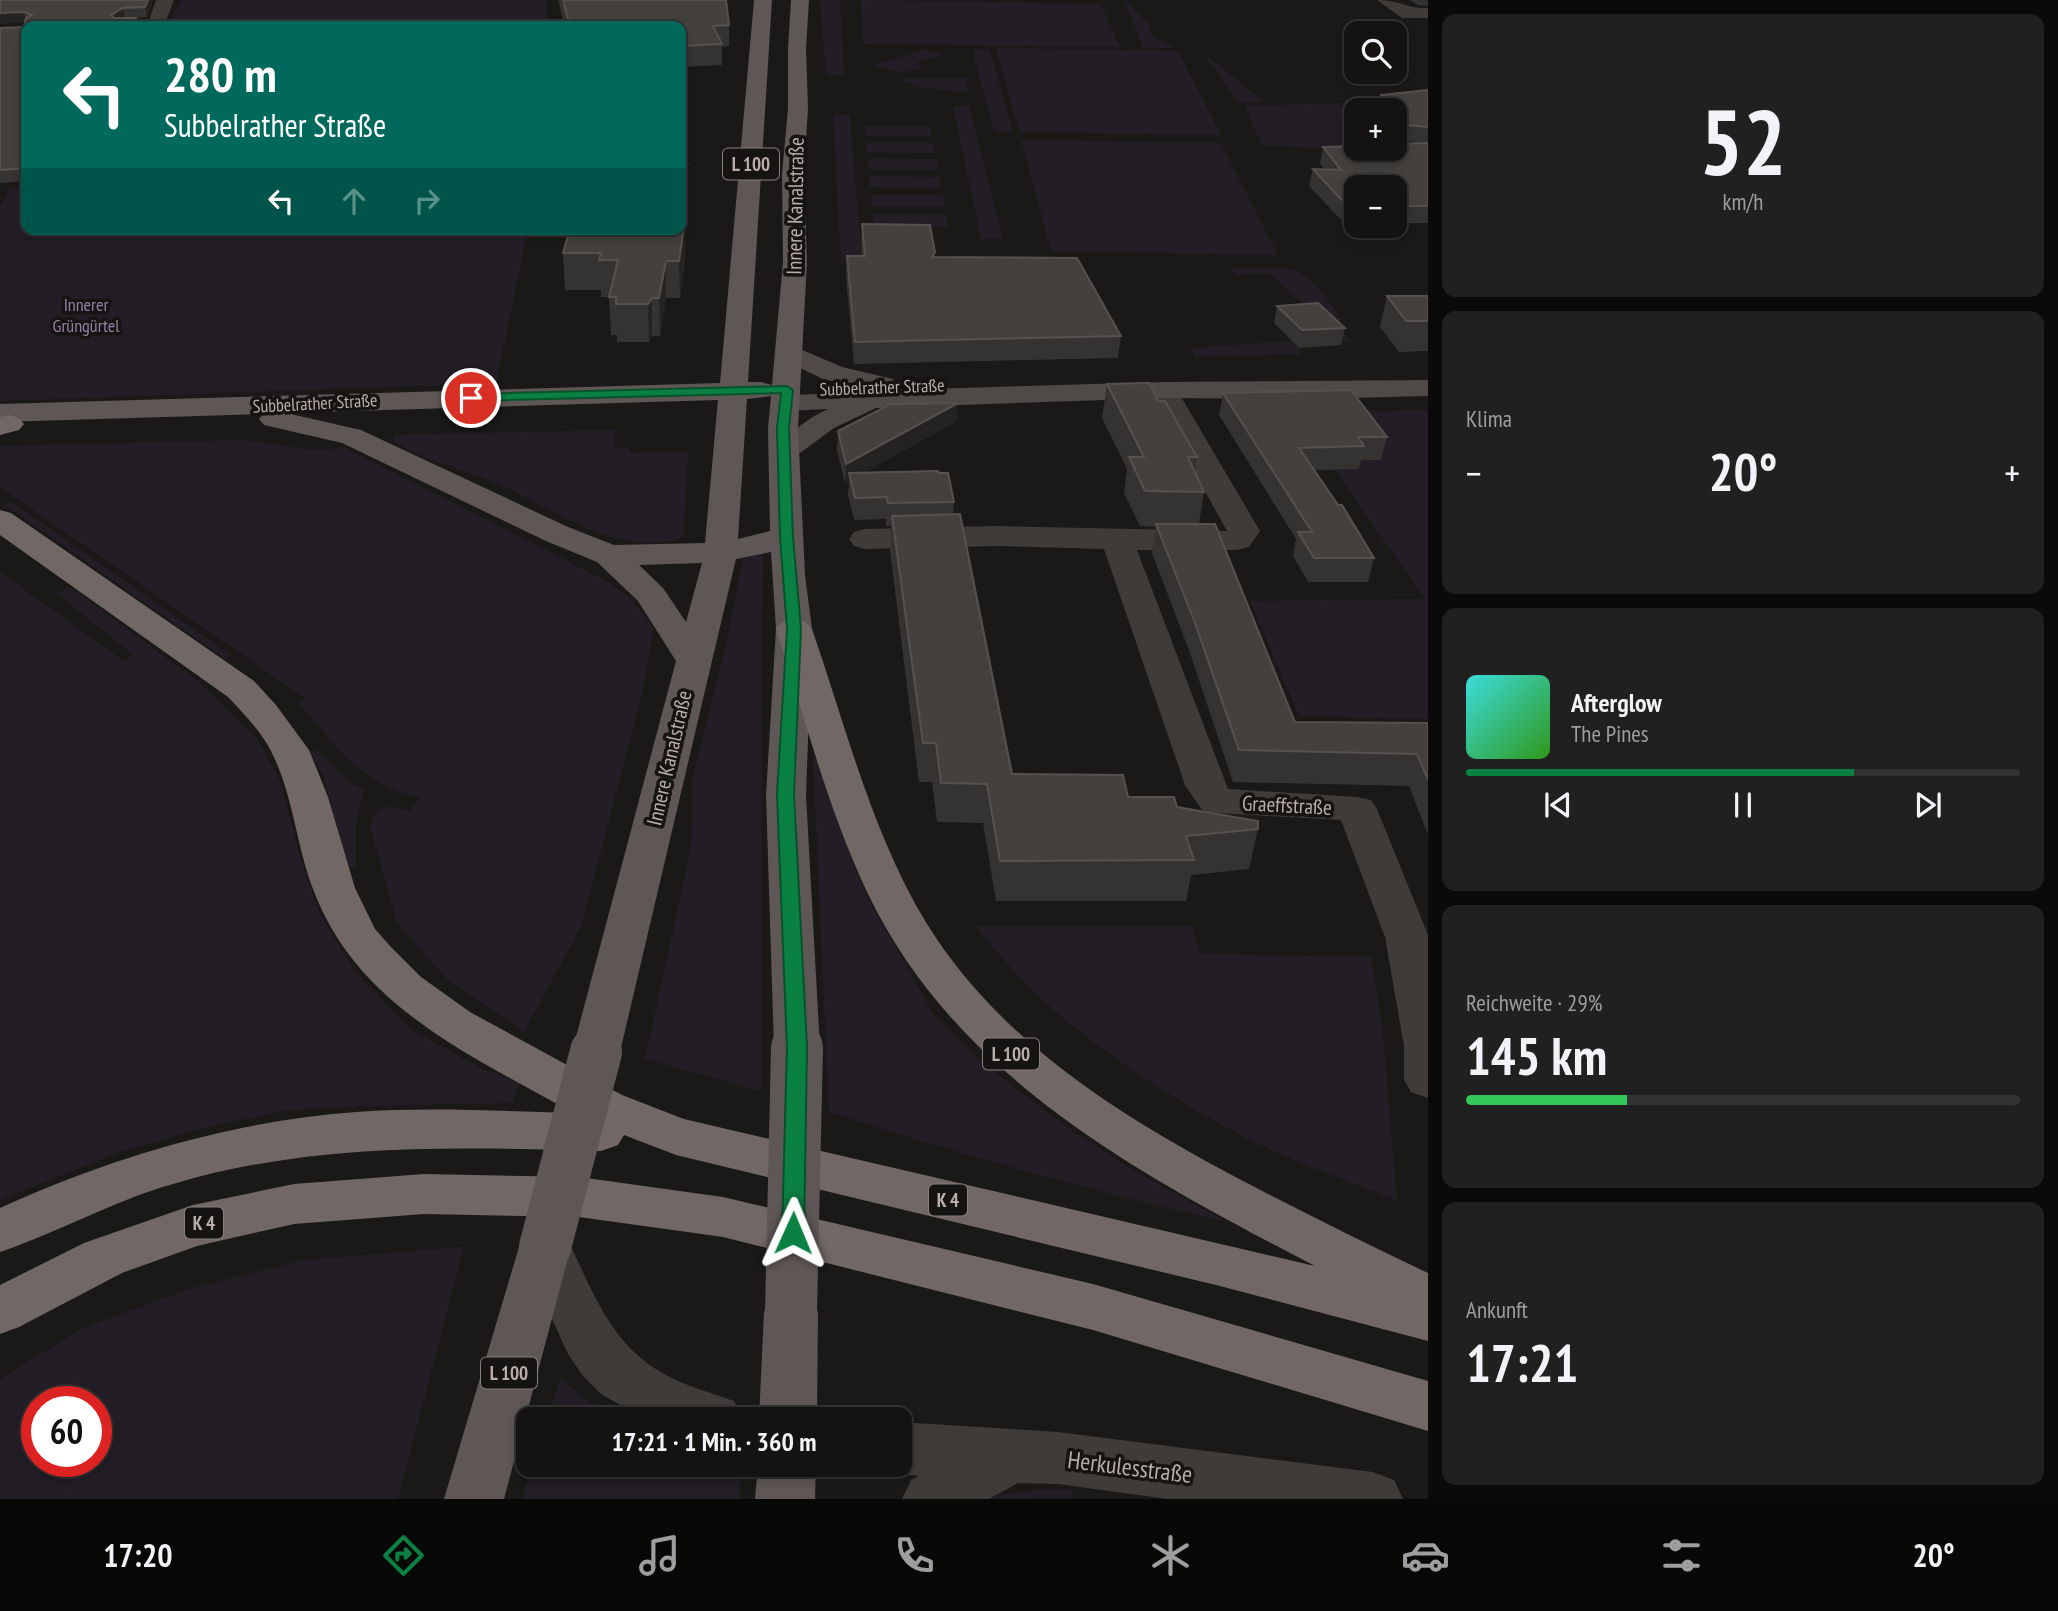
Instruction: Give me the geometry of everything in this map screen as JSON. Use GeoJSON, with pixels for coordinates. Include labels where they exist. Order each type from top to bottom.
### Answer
{"type":"FeatureCollection","features":[{"type":"Feature","properties":{"kind":"highway"},"geometry":{"type":"LineString","coordinates":[[0,520],[241,689],[263,713],[290,750],[300,773],[334,888],[356,935],[405,988],[454,1024],[605,1108],[676,1136]]}},
{"type":"Feature","properties":{"kind":"highway","name":"L 100"},"geometry":{"type":"LineString","coordinates":[[794,629],[845,779],[887,888],[922,950],[965,1009],[1030,1071],[1071,1103],[1134,1144],[1332,1252],[1428,1298]]}},
{"type":"Feature","properties":{"kind":"highway","name":"K 4"},"geometry":{"type":"LineString","coordinates":[[0,1231],[75,1198],[146,1173],[227,1152],[355,1131],[514,1130],[676,1136],[1206,1261],[1428,1318]]}},
{"type":"Feature","properties":{"kind":"highway","name":"K 4"},"geometry":{"type":"LineString","coordinates":[[0,1311],[116,1253],[193,1226],[293,1204],[425,1194],[579,1197],[723,1217],[1080,1304],[1428,1406]]}},
{"type":"Feature","properties":{"kind":"main road","name":"Innere Kanalstraße"},"geometry":{"type":"LineString","coordinates":[[474,1499],[545,1247],[596,1052],[721,553],[763,0]]}},
{"type":"Feature","properties":{"kind":"main road","name":"Innere Kanalstraße"},"geometry":{"type":"LineString","coordinates":[[788,1407],[797,1048],[786,794],[794,629],[786,537],[785,450],[795,262],[793,174],[800,0]]}},
{"type":"Feature","properties":{"kind":"main road"},"geometry":{"type":"LineString","coordinates":[[756,79],[775,83],[798,99]]}},
{"type":"Feature","properties":{"kind":"main road"},"geometry":{"type":"LineString","coordinates":[[628,393],[697,372],[738,351]]}},
{"type":"Feature","properties":{"kind":"main road"},"geometry":{"type":"LineString","coordinates":[[791,353],[833,373],[886,392]]}},
{"type":"Feature","properties":{"kind":"main road","name":"Subbelrather Straße"},"geometry":{"type":"LineString","coordinates":[[2,422],[274,419],[1119,380],[1395,377],[1428,365]]}},
{"type":"Feature","properties":{"kind":"main road","name":"Subbelrather Straße"},"geometry":{"type":"LineString","coordinates":[[1395,377],[1428,388]]}},
{"type":"Feature","properties":{"kind":"main road","name":"Subbelrather Straße"},"geometry":{"type":"LineString","coordinates":[[886,392],[1163,390],[1303,379]]}},
{"type":"Feature","properties":{"kind":"main road"},"geometry":{"type":"LineString","coordinates":[[785,450],[833,417],[886,392]]}},
{"type":"Feature","properties":{"kind":"main road","name":"Subbelrather Straße"},"geometry":{"type":"LineString","coordinates":[[2,422],[628,393],[734,397]]}},
{"type":"Feature","properties":{"kind":"main road"},"geometry":{"type":"LineString","coordinates":[[274,419],[351,436],[557,534],[609,555],[691,556],[721,553],[786,537]]}},
{"type":"Feature","properties":{"kind":"main road"},"geometry":{"type":"LineString","coordinates":[[609,555],[651,595],[693,660]]}},
{"type":"Feature","properties":{"kind":"main road"},"geometry":{"type":"LineString","coordinates":[[785,1499],[786,1477]]}},
{"type":"Feature","properties":{"kind":"street"},"geometry":{"type":"LineString","coordinates":[[157,21],[165,0]]}},
{"type":"Feature","properties":{"kind":"street"},"geometry":{"type":"LineString","coordinates":[[1387,0],[1408,14],[1428,13]]}},
{"type":"Feature","properties":{"kind":"street"},"geometry":{"type":"LineString","coordinates":[[1407,101],[1428,98]]}},
{"type":"Feature","properties":{"kind":"street"},"geometry":{"type":"LineString","coordinates":[[864,539],[998,536],[1214,542],[1237,540],[1244,531],[1163,390]]}},
{"type":"Feature","properties":{"kind":"street","name":"Graeffstraße"},"geometry":{"type":"LineString","coordinates":[[1117,538],[1205,785],[1216,801],[1357,809],[1407,937],[1426,1046],[1428,1080]]}},
{"type":"Feature","properties":{"kind":"street"},"geometry":{"type":"LineString","coordinates":[[545,1247],[582,1333],[606,1366],[634,1389],[682,1407]]}},
{"type":"Feature","properties":{"kind":"street","name":"Herkulesstraße"},"geometry":{"type":"LineString","coordinates":[[912,1449],[1058,1458],[1373,1499]]}},
{"type":"Feature","properties":{"kind":"street","name":"Herkulesstraße"},"geometry":{"type":"LineString","coordinates":[[932,1499],[1012,1457]]}},
{"type":"Feature","properties":{"kind":"green space"},"geometry":{"type":"Polygon","coordinates":[[[181,0],[546,0],[546,21],[170,21],[181,0]]]}},
{"type":"Feature","properties":{"kind":"green space"},"geometry":{"type":"Polygon","coordinates":[[[820,0],[840,0],[844,75],[826,75],[820,0]]]}},
{"type":"Feature","properties":{"kind":"green space"},"geometry":{"type":"Polygon","coordinates":[[[861,0],[1101,4],[1120,47],[863,44],[861,0]]]}},
{"type":"Feature","properties":{"kind":"green space"},"geometry":{"type":"Polygon","coordinates":[[[1125,1],[1148,23],[1152,36],[1174,48],[1143,48],[1125,1]]]}},
{"type":"Feature","properties":{"kind":"green space"},"geometry":{"type":"Polygon","coordinates":[[[996,48],[1178,51],[1221,135],[1019,132],[996,48]]]}},
{"type":"Feature","properties":{"kind":"green space"},"geometry":{"type":"Polygon","coordinates":[[[924,50],[943,55],[916,63],[924,67],[902,73],[873,65],[924,50]]]}},
{"type":"Feature","properties":{"kind":"green space"},"geometry":{"type":"Polygon","coordinates":[[[972,50],[990,50],[1013,132],[994,131],[972,50]]]}},
{"type":"Feature","properties":{"kind":"green space"},"geometry":{"type":"Polygon","coordinates":[[[1202,52],[1264,102],[1239,103],[1202,52]]]}},
{"type":"Feature","properties":{"kind":"green space"},"geometry":{"type":"Polygon","coordinates":[[[966,78],[969,93],[921,87],[897,79],[966,78]]]}},
{"type":"Feature","properties":{"kind":"green space"},"geometry":{"type":"Polygon","coordinates":[[[1344,103],[1344,149],[1262,145],[1244,106],[1344,103]]]}},
{"type":"Feature","properties":{"kind":"green space"},"geometry":{"type":"Polygon","coordinates":[[[953,106],[969,106],[1003,238],[981,239],[953,106]]]}},
{"type":"Feature","properties":{"kind":"green space"},"geometry":{"type":"Polygon","coordinates":[[[833,115],[850,115],[862,262],[841,262],[833,115]]]}},
{"type":"Feature","properties":{"kind":"green space"},"geometry":{"type":"Polygon","coordinates":[[[864,126],[930,126],[932,136],[865,136],[864,126]]]}},
{"type":"Feature","properties":{"kind":"green space"},"geometry":{"type":"Polygon","coordinates":[[[1021,140],[1221,143],[1278,255],[1051,251],[1021,140]]]}},
{"type":"Feature","properties":{"kind":"green space"},"geometry":{"type":"Polygon","coordinates":[[[866,142],[933,143],[935,153],[867,152],[866,142]]]}},
{"type":"Feature","properties":{"kind":"green space"},"geometry":{"type":"Polygon","coordinates":[[[867,159],[936,159],[938,170],[868,169],[867,159]]]}},
{"type":"Feature","properties":{"kind":"green space"},"geometry":{"type":"Polygon","coordinates":[[[869,176],[939,177],[941,188],[870,187],[869,176]]]}},
{"type":"Feature","properties":{"kind":"green space","name":"Innerer Grüngürtel"},"geometry":{"type":"Polygon","coordinates":[[[21,186],[21,235],[527,235],[496,383],[0,401],[0,206],[10,188],[21,186]]]}},
{"type":"Feature","properties":{"kind":"green space"},"geometry":{"type":"Polygon","coordinates":[[[871,195],[943,195],[945,207],[872,206],[871,195]]]}},
{"type":"Feature","properties":{"kind":"green space"},"geometry":{"type":"Polygon","coordinates":[[[873,214],[946,215],[948,227],[874,226],[873,214]]]}},
{"type":"Feature","properties":{"kind":"green space"},"geometry":{"type":"Polygon","coordinates":[[[1287,268],[1305,276],[1319,288],[1342,320],[1333,321],[1352,342],[1345,343],[1270,273],[1236,275],[1230,269],[1287,268]]]}},
{"type":"Feature","properties":{"kind":"green space"},"geometry":{"type":"Polygon","coordinates":[[[1292,341],[1299,348],[1300,354],[1195,357],[1190,348],[1292,341]]]}},
{"type":"Feature","properties":{"kind":"green space"},"geometry":{"type":"Polygon","coordinates":[[[1428,410],[1428,719],[1299,716],[1250,601],[1425,599],[1334,469],[1358,469],[1353,460],[1381,460],[1347,412],[1428,410]]]}},
{"type":"Feature","properties":{"kind":"green space"},"geometry":{"type":"Polygon","coordinates":[[[614,430],[615,448],[629,448],[630,453],[688,452],[684,532],[680,539],[630,541],[606,535],[560,516],[493,482],[417,454],[393,442],[394,435],[614,430]]]}},
{"type":"Feature","properties":{"kind":"green space"},"geometry":{"type":"Polygon","coordinates":[[[244,440],[319,451],[343,447],[607,581],[631,598],[654,629],[642,695],[581,927],[524,1032],[448,980],[397,923],[370,826],[375,813],[388,806],[409,811],[421,797],[401,793],[367,774],[337,747],[298,702],[305,698],[0,487],[0,446],[244,440]]]}},
{"type":"Feature","properties":{"kind":"green space"},"geometry":{"type":"Polygon","coordinates":[[[11,502],[232,656],[225,659],[4,504],[11,502]]]}},
{"type":"Feature","properties":{"kind":"green space"},"geometry":{"type":"Polygon","coordinates":[[[763,554],[761,1091],[645,1059],[691,847],[692,782],[727,640],[743,558],[763,554]]]}},
{"type":"Feature","properties":{"kind":"green space"},"geometry":{"type":"Polygon","coordinates":[[[0,572],[122,660],[134,655],[56,593],[70,587],[198,681],[257,738],[280,781],[302,863],[320,914],[353,969],[411,1030],[483,1069],[520,1083],[512,1103],[287,1110],[204,1128],[119,1152],[0,1200],[0,572]]]}},
{"type":"Feature","properties":{"kind":"green space"},"geometry":{"type":"Polygon","coordinates":[[[318,750],[351,784],[364,789],[356,824],[356,867],[348,868],[323,774],[310,752],[318,750]]]}},
{"type":"Feature","properties":{"kind":"green space"},"geometry":{"type":"Polygon","coordinates":[[[813,757],[819,758],[852,860],[868,899],[934,1015],[981,1062],[1071,1130],[1144,1177],[1230,1223],[1028,1172],[829,1112],[813,757]]]}},
{"type":"Feature","properties":{"kind":"green space"},"geometry":{"type":"Polygon","coordinates":[[[975,926],[1191,926],[1201,954],[1371,957],[1383,1032],[1397,1200],[1273,1151],[1175,1098],[1109,1053],[1049,1006],[975,926]]]}},
{"type":"Feature","properties":{"kind":"green space"},"geometry":{"type":"Polygon","coordinates":[[[464,1247],[398,1499],[0,1499],[0,1379],[83,1328],[192,1288],[303,1260],[464,1247]]]}},
{"type":"Feature","properties":{"kind":"green space"},"geometry":{"type":"Polygon","coordinates":[[[561,1378],[586,1400],[601,1407],[551,1407],[561,1378]]]}},
{"type":"Feature","properties":{"kind":"green space"},"geometry":{"type":"Polygon","coordinates":[[[529,1477],[741,1477],[739,1499],[522,1499],[529,1477]]]}},
{"type":"Feature","properties":{"kind":"green space"},"geometry":{"type":"Polygon","coordinates":[[[1071,1490],[1072,1498],[987,1499],[1002,1494],[1071,1490]]]}},
{"type":"Feature","properties":{"kind":"building"},"geometry":{"type":"Polygon","coordinates":[[[0,0],[148,0],[145,7],[123,8],[111,15],[114,18],[136,18],[134,21],[25,21],[32,15],[24,12],[0,13],[0,0]]]}},
{"type":"Feature","properties":{"kind":"building"},"geometry":{"type":"Polygon","coordinates":[[[563,0],[726,0],[729,25],[713,26],[722,44],[686,46],[686,21],[569,21],[563,0]]]}},
{"type":"Feature","properties":{"kind":"building"},"geometry":{"type":"Polygon","coordinates":[[[21,27],[21,168],[0,170],[0,28],[21,27]]]}},
{"type":"Feature","properties":{"kind":"building"},"geometry":{"type":"Polygon","coordinates":[[[1428,90],[1428,127],[1407,125],[1407,98],[1383,98],[1381,95],[1428,90]]]}},
{"type":"Feature","properties":{"kind":"building"},"geometry":{"type":"Polygon","coordinates":[[[1428,143],[1428,206],[1407,206],[1407,175],[1344,175],[1344,203],[1313,169],[1341,170],[1323,147],[1344,146],[1344,161],[1407,161],[1407,144],[1428,143]]]}},
{"type":"Feature","properties":{"kind":"building"},"geometry":{"type":"Polygon","coordinates":[[[862,224],[930,225],[935,252],[932,257],[1077,258],[1121,336],[855,342],[847,256],[865,256],[862,224]]]}},
{"type":"Feature","properties":{"kind":"building"},"geometry":{"type":"Polygon","coordinates":[[[568,235],[683,235],[679,261],[666,261],[659,298],[652,298],[648,304],[616,304],[616,297],[609,297],[618,260],[599,260],[601,253],[563,253],[568,235]]]}},
{"type":"Feature","properties":{"kind":"building"},"geometry":{"type":"Polygon","coordinates":[[[1387,296],[1428,296],[1428,321],[1406,321],[1387,296]]]}},
{"type":"Feature","properties":{"kind":"building"},"geometry":{"type":"Polygon","coordinates":[[[1318,303],[1345,328],[1302,330],[1277,306],[1318,303]]]}},
{"type":"Feature","properties":{"kind":"building"},"geometry":{"type":"Polygon","coordinates":[[[1149,383],[1158,401],[1165,401],[1197,457],[1188,457],[1204,492],[1145,491],[1129,457],[1144,457],[1107,384],[1149,383]]]}},
{"type":"Feature","properties":{"kind":"building"},"geometry":{"type":"Polygon","coordinates":[[[1351,390],[1387,437],[1358,437],[1364,446],[1299,448],[1338,505],[1342,505],[1374,558],[1314,558],[1298,532],[1312,532],[1223,393],[1351,390]]]}},
{"type":"Feature","properties":{"kind":"building"},"geometry":{"type":"Polygon","coordinates":[[[958,403],[846,464],[838,431],[891,404],[958,403]]]}},
{"type":"Feature","properties":{"kind":"building"},"geometry":{"type":"Polygon","coordinates":[[[849,473],[948,473],[954,502],[888,503],[887,497],[855,498],[849,473]]]}},
{"type":"Feature","properties":{"kind":"building"},"geometry":{"type":"Polygon","coordinates":[[[960,514],[1012,774],[1123,775],[1128,797],[1174,797],[1177,807],[1258,821],[1258,829],[1186,836],[1194,860],[1000,861],[987,784],[941,783],[936,743],[923,743],[892,516],[960,514]]]}},
{"type":"Feature","properties":{"kind":"building"},"geometry":{"type":"Polygon","coordinates":[[[1156,524],[1215,524],[1295,722],[1428,723],[1428,780],[1417,754],[1239,750],[1195,623],[1156,524]]]}},
{"type":"Feature","properties":{"kind":"route"},"geometry":{"type":"LineString","coordinates":[[471,398],[787,390],[783,428],[786,537],[794,629],[786,794],[797,1048],[793,1233]]}}]}
